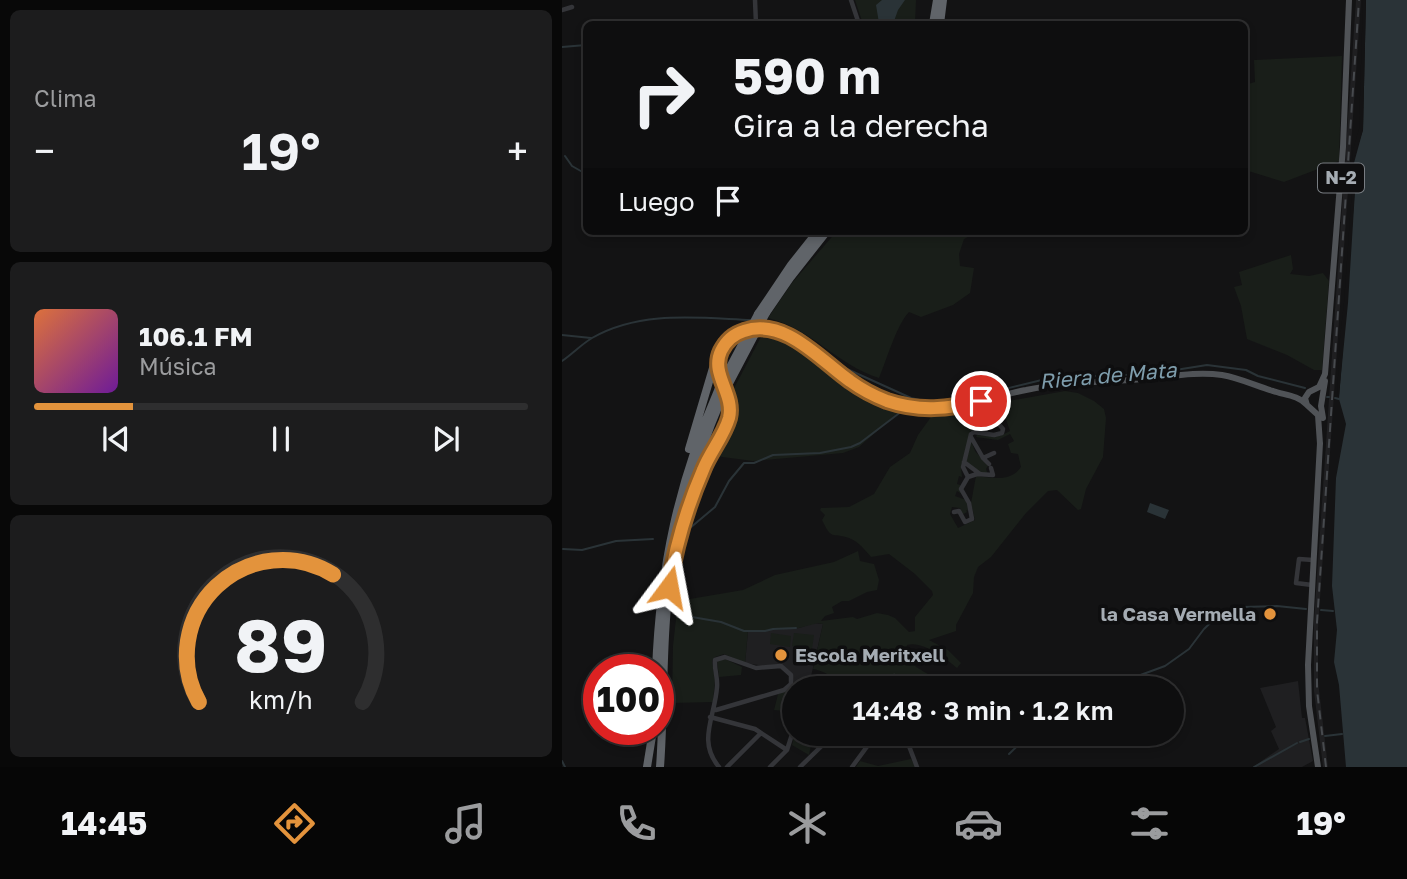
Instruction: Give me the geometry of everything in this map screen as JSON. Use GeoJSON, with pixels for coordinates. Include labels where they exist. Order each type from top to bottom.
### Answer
{"type":"FeatureCollection","features":[{"type":"Feature","properties":{"kind":"highway"},"geometry":{"type":"LineString","coordinates":[[933,21],[936,0]]}},
{"type":"Feature","properties":{"kind":"highway"},"geometry":{"type":"LineString","coordinates":[[940,21],[943,0]]}},
{"type":"Feature","properties":{"kind":"highway"},"geometry":{"type":"LineString","coordinates":[[657,654],[662,586],[676,507],[693,453],[721,391],[762,314],[791,265],[815,235]]}},
{"type":"Feature","properties":{"kind":"highway"},"geometry":{"type":"LineString","coordinates":[[762,314],[824,235]]}},
{"type":"Feature","properties":{"kind":"highway"},"geometry":{"type":"LineString","coordinates":[[676,507],[675,500],[715,359],[721,347],[733,336]]}},
{"type":"Feature","properties":{"kind":"highway"},"geometry":{"type":"LineString","coordinates":[[673,562],[695,490],[730,416],[730,406],[718,364],[721,352],[733,336]]}},
{"type":"Feature","properties":{"kind":"highway"},"geometry":{"type":"LineString","coordinates":[[664,654],[673,562],[689,490],[721,391]]}},
{"type":"Feature","properties":{"kind":"highway"},"geometry":{"type":"LineString","coordinates":[[650,767],[652,745]]}},
{"type":"Feature","properties":{"kind":"highway"},"geometry":{"type":"LineString","coordinates":[[659,767],[660,745]]}},
{"type":"Feature","properties":{"kind":"highway"},"geometry":{"type":"LineString","coordinates":[[665,745],[665,767]]}},
{"type":"Feature","properties":{"kind":"main road","name":"N-2"},"geometry":{"type":"LineString","coordinates":[[1318,767],[1308,692],[1320,444],[1319,418],[1305,398],[1319,387],[1323,380],[1327,348],[1343,148],[1349,0]]}},
{"type":"Feature","properties":{"kind":"main road"},"geometry":{"type":"LineString","coordinates":[[733,336],[749,329],[762,328],[785,335],[813,351],[860,388],[900,405],[939,409],[1076,382],[1212,374],[1244,380],[1302,400],[1309,407],[1322,405]]}},
{"type":"Feature","properties":{"kind":"main road","name":"N-2"},"geometry":{"type":"LineString","coordinates":[[1320,444],[1327,348]]}},
{"type":"Feature","properties":{"kind":"main road"},"geometry":{"type":"LineString","coordinates":[[1291,396],[1310,392],[1320,392],[1323,396]]}},
{"type":"Feature","properties":{"kind":"street"},"geometry":{"type":"LineString","coordinates":[[755,0],[756,21]]}},
{"type":"Feature","properties":{"kind":"street"},"geometry":{"type":"LineString","coordinates":[[851,0],[858,21]]}},
{"type":"Feature","properties":{"kind":"street"},"geometry":{"type":"LineString","coordinates":[[562,10],[571,6]]}},
{"type":"Feature","properties":{"kind":"street"},"geometry":{"type":"LineString","coordinates":[[968,404],[972,412],[996,421],[1003,429],[1002,433],[997,435],[974,432],[971,436],[963,470],[968,477]]}},
{"type":"Feature","properties":{"kind":"street"},"geometry":{"type":"LineString","coordinates":[[954,512],[959,511],[964,522],[971,520],[969,503],[961,486],[968,477],[993,475],[990,466],[974,446],[971,436]]}},
{"type":"Feature","properties":{"kind":"street"},"geometry":{"type":"LineString","coordinates":[[983,458],[994,453]]}},
{"type":"Feature","properties":{"kind":"street"},"geometry":{"type":"LineString","coordinates":[[964,461],[980,474]]}},
{"type":"Feature","properties":{"kind":"street"},"geometry":{"type":"LineString","coordinates":[[1312,585],[1296,583],[1299,559],[1313,560]]}},
{"type":"Feature","properties":{"kind":"street"},"geometry":{"type":"LineString","coordinates":[[715,709],[784,690],[791,684],[791,675],[781,666],[756,668],[725,657],[717,658],[714,664],[717,688],[715,709],[707,733],[708,747],[719,767]]}},
{"type":"Feature","properties":{"kind":"street"},"geometry":{"type":"LineString","coordinates":[[713,718],[761,733],[787,750]]}},
{"type":"Feature","properties":{"kind":"street"},"geometry":{"type":"LineString","coordinates":[[727,767],[761,733]]}},
{"type":"Feature","properties":{"kind":"street"},"geometry":{"type":"LineString","coordinates":[[770,767],[788,746]]}},
{"type":"Feature","properties":{"kind":"street"},"geometry":{"type":"LineString","coordinates":[[800,767],[822,746]]}},
{"type":"Feature","properties":{"kind":"street"},"geometry":{"type":"LineString","coordinates":[[852,767],[867,746]]}},
{"type":"Feature","properties":{"kind":"street"},"geometry":{"type":"LineString","coordinates":[[909,746],[917,767]]}},
{"type":"Feature","properties":{"kind":"shaded area"},"geometry":{"type":"Polygon","coordinates":[[[855,0],[916,0],[915,21],[862,21],[855,0]]]}},
{"type":"Feature","properties":{"kind":"shaded area"},"geometry":{"type":"Polygon","coordinates":[[[882,0],[905,0],[894,21],[879,21],[876,5],[882,0]]]}},
{"type":"Feature","properties":{"kind":"shaded area"},"geometry":{"type":"Polygon","coordinates":[[[1356,0],[1361,0],[1318,628],[1318,681],[1328,767],[1323,767],[1314,691],[1314,621],[1356,0]]]}},
{"type":"Feature","properties":{"kind":"shaded area"},"geometry":{"type":"Polygon","coordinates":[[[1366,0],[1407,0],[1407,767],[1346,767],[1339,685],[1334,662],[1337,630],[1332,586],[1336,478],[1346,424],[1339,399],[1356,175],[1354,163],[1363,130],[1366,0]]]}},
{"type":"Feature","properties":{"kind":"shaded area"},"geometry":{"type":"Polygon","coordinates":[[[1342,56],[1339,161],[1284,182],[1248,171],[1248,84],[1255,82],[1254,60],[1342,56]]]}},
{"type":"Feature","properties":{"kind":"shaded area"},"geometry":{"type":"Polygon","coordinates":[[[834,235],[972,235],[964,239],[959,254],[960,266],[974,268],[970,293],[953,305],[921,317],[909,312],[896,334],[879,378],[850,365],[798,330],[768,318],[792,283],[834,235]]]}},
{"type":"Feature","properties":{"kind":"shaded area"},"geometry":{"type":"Polygon","coordinates":[[[1291,255],[1293,269],[1290,274],[1309,276],[1323,273],[1329,281],[1322,370],[1314,370],[1287,355],[1247,339],[1241,306],[1234,287],[1242,285],[1239,272],[1291,255]]]}},
{"type":"Feature","properties":{"kind":"shaded area"},"geometry":{"type":"Polygon","coordinates":[[[762,335],[787,344],[814,359],[844,385],[867,399],[901,410],[859,447],[843,453],[753,461],[715,456],[736,418],[732,392],[762,335]]]}},
{"type":"Feature","properties":{"kind":"shaded area"},"geometry":{"type":"Polygon","coordinates":[[[1065,391],[1078,393],[1094,401],[1104,409],[1106,418],[1103,457],[1086,489],[1081,509],[1078,510],[1057,490],[1048,491],[1026,513],[991,557],[978,567],[973,593],[956,625],[956,631],[929,640],[948,650],[961,663],[957,668],[926,647],[913,644],[907,645],[906,652],[911,662],[932,676],[830,676],[813,669],[823,624],[748,631],[745,663],[724,654],[712,661],[715,679],[713,702],[674,703],[673,646],[678,601],[743,590],[775,575],[834,562],[858,551],[860,561],[874,564],[879,580],[877,590],[842,601],[832,607],[834,613],[825,616],[821,621],[853,617],[857,619],[877,613],[895,618],[909,632],[915,631],[915,617],[933,595],[932,591],[889,554],[871,557],[852,539],[832,535],[822,520],[825,515],[820,510],[849,507],[874,494],[890,467],[910,453],[918,435],[931,417],[970,414],[969,429],[993,433],[970,431],[961,467],[962,477],[959,476],[957,484],[960,485],[962,494],[957,491],[955,496],[966,500],[969,511],[966,510],[962,515],[960,508],[952,507],[950,514],[958,528],[975,520],[971,503],[976,476],[1007,477],[1021,467],[1018,454],[1011,453],[1008,444],[1014,441],[1010,434],[998,440],[976,437],[1000,436],[1010,431],[1003,402],[1065,391]]]}},
{"type":"Feature","properties":{"kind":"shaded area"},"geometry":{"type":"Polygon","coordinates":[[[971,441],[975,451],[988,466],[988,474],[982,474],[966,462],[971,441]]]}},
{"type":"Feature","properties":{"kind":"shaded area"},"geometry":{"type":"Polygon","coordinates":[[[1150,503],[1169,510],[1165,519],[1147,512],[1150,503]]]}},
{"type":"Feature","properties":{"kind":"shaded area","name":"Escola Meritxell"},"geometry":{"type":"Polygon","coordinates":[[[814,623],[823,624],[811,676],[792,676],[783,665],[745,663],[748,631],[799,628],[814,623]]]}},
{"type":"Feature","properties":{"kind":"shaded area"},"geometry":{"type":"Polygon","coordinates":[[[771,633],[791,636],[790,647],[770,644],[771,633]]]}},
{"type":"Feature","properties":{"kind":"shaded area"},"geometry":{"type":"Polygon","coordinates":[[[794,633],[814,635],[812,649],[792,646],[794,633]]]}},
{"type":"Feature","properties":{"kind":"shaded area"},"geometry":{"type":"Polygon","coordinates":[[[725,659],[742,667],[741,675],[719,677],[717,661],[725,659]]]}},
{"type":"Feature","properties":{"kind":"shaded area"},"geometry":{"type":"Polygon","coordinates":[[[1298,681],[1302,718],[1305,718],[1313,761],[1302,767],[1253,767],[1279,749],[1271,731],[1276,727],[1260,688],[1298,681]]]}},
{"type":"Feature","properties":{"kind":"shaded area"},"geometry":{"type":"Polygon","coordinates":[[[782,692],[782,711],[774,710],[778,694],[782,692]]]}},
{"type":"Feature","properties":{"kind":"shaded area"},"geometry":{"type":"Polygon","coordinates":[[[794,746],[811,746],[809,755],[794,746]]]}},
{"type":"Feature","properties":{"kind":"shaded area"},"geometry":{"type":"Polygon","coordinates":[[[911,759],[916,767],[856,767],[860,761],[878,766],[911,759]]]}},
{"type":"Feature","properties":{"kind":"pier"},"geometry":{"type":"Polygon","coordinates":[[[1363,0],[1366,0],[1363,130],[1353,160],[1352,153],[1359,129],[1363,0]]]}},
{"type":"Feature","properties":{"kind":"pier"},"geometry":{"type":"Polygon","coordinates":[[[1351,164],[1354,164],[1356,175],[1348,303],[1337,396],[1353,175],[1351,164]]]}},
{"type":"Feature","properties":{"kind":"waterway"},"geometry":{"type":"LineString","coordinates":[[562,47],[583,45]]}},
{"type":"Feature","properties":{"kind":"waterway"},"geometry":{"type":"LineString","coordinates":[[565,156],[572,166],[583,172]]}},
{"type":"Feature","properties":{"kind":"waterway","name":"Riera de Mata"},"geometry":{"type":"LineString","coordinates":[[562,361],[592,338],[630,323],[691,317],[752,320]]}},
{"type":"Feature","properties":{"kind":"waterway","name":"Riera de Mata"},"geometry":{"type":"LineString","coordinates":[[764,321],[777,323],[802,334],[847,369],[911,398],[928,402],[968,398],[1050,378],[1150,374],[1207,365],[1246,370],[1258,376],[1305,388]]}},
{"type":"Feature","properties":{"kind":"waterway"},"geometry":{"type":"LineString","coordinates":[[562,335],[591,338]]}},
{"type":"Feature","properties":{"kind":"waterway","name":"Riera de Mata"},"geometry":{"type":"LineString","coordinates":[[1335,398],[1339,399]]}},
{"type":"Feature","properties":{"kind":"waterway"},"geometry":{"type":"LineString","coordinates":[[690,528],[715,507],[729,481],[744,463],[754,463],[773,455],[820,453],[851,447],[902,411]]}},
{"type":"Feature","properties":{"kind":"waterway"},"geometry":{"type":"LineString","coordinates":[[563,549],[582,550],[616,541],[653,539]]}},
{"type":"Feature","properties":{"kind":"waterway"},"geometry":{"type":"LineString","coordinates":[[1138,676],[1165,666],[1189,649],[1204,629],[1223,611],[1241,607],[1277,606],[1306,609]]}},
{"type":"Feature","properties":{"kind":"waterway"},"geometry":{"type":"LineString","coordinates":[[1321,610],[1333,611]]}},
{"type":"Feature","properties":{"kind":"waterway"},"geometry":{"type":"LineString","coordinates":[[692,617],[721,622],[744,631],[796,628]]}},
{"type":"Feature","properties":{"kind":"waterway"},"geometry":{"type":"LineString","coordinates":[[1325,736],[1342,734]]}},
{"type":"Feature","properties":{"kind":"waterway"},"geometry":{"type":"LineString","coordinates":[[1300,742],[1309,739]]}},
{"type":"Feature","properties":{"kind":"waterway"},"geometry":{"type":"LineString","coordinates":[[1254,767],[1297,743]]}},
{"type":"Feature","properties":{"kind":"waterway"},"geometry":{"type":"LineString","coordinates":[[1009,754],[1017,746]]}},
{"type":"Feature","properties":{"kind":"waterway"},"geometry":{"type":"LineString","coordinates":[[562,761],[565,767]]}},
{"type":"Feature","properties":{"kind":"railway"},"geometry":{"type":"LineString","coordinates":[[1326,767],[1317,690],[1317,622],[1359,0]]}},
{"type":"Feature","properties":{"kind":"place","name":"la Casa Vermella"},"geometry":{"type":"Point","coordinates":[1270,614]}},
{"type":"Feature","properties":{"kind":"place","name":"Escola Meritxell"},"geometry":{"type":"Point","coordinates":[781,655]}},
{"type":"Feature","properties":{"kind":"route"},"geometry":{"type":"LineString","coordinates":[[669,587],[673,562],[692,499],[704,467],[730,416],[728,396],[718,364],[721,352],[733,336],[754,328],[773,330],[798,341],[860,388],[900,405],[946,409],[981,401]]}}]}
